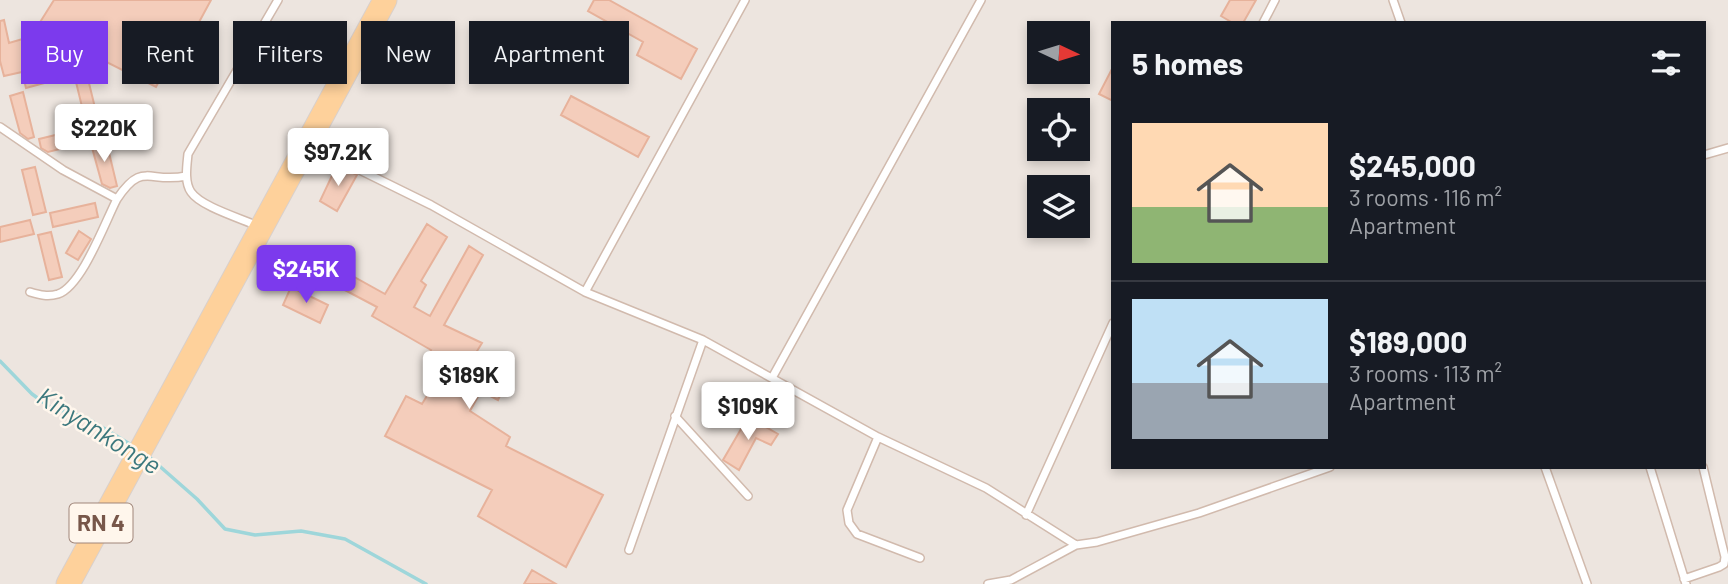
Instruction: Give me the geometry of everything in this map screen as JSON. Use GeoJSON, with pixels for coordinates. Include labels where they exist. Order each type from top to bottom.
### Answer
{"type":"FeatureCollection","features":[{"type":"Feature","properties":{"kind":"main road","name":"RN 4"},"geometry":{"type":"LineString","coordinates":[[68,584],[385,0]]}},
{"type":"Feature","properties":{"kind":"lane"},"geometry":{"type":"LineString","coordinates":[[261,227],[207,204],[190,192],[186,176],[187,154],[278,0]]}},
{"type":"Feature","properties":{"kind":"lane"},"geometry":{"type":"LineString","coordinates":[[585,292],[745,0]]}},
{"type":"Feature","properties":{"kind":"lane"},"geometry":{"type":"LineString","coordinates":[[772,377],[981,0]]}},
{"type":"Feature","properties":{"kind":"lane"},"geometry":{"type":"LineString","coordinates":[[1264,21],[1275,0]]}},
{"type":"Feature","properties":{"kind":"lane"},"geometry":{"type":"LineString","coordinates":[[1393,0],[1400,21]]}},
{"type":"Feature","properties":{"kind":"lane"},"geometry":{"type":"LineString","coordinates":[[0,127],[64,170],[117,200]]}},
{"type":"Feature","properties":{"kind":"lane"},"geometry":{"type":"LineString","coordinates":[[307,144],[431,205],[585,292],[703,340],[878,437],[986,488],[1076,545]]}},
{"type":"Feature","properties":{"kind":"lane"},"geometry":{"type":"LineString","coordinates":[[1706,154],[1728,149]]}},
{"type":"Feature","properties":{"kind":"lane"},"geometry":{"type":"LineString","coordinates":[[30,292],[44,296],[67,290],[78,276],[129,181],[142,176],[170,180],[186,176]]}},
{"type":"Feature","properties":{"kind":"lane"},"geometry":{"type":"LineString","coordinates":[[1027,515],[1111,327]]}},
{"type":"Feature","properties":{"kind":"lane"},"geometry":{"type":"LineString","coordinates":[[629,550],[703,340]]}},
{"type":"Feature","properties":{"kind":"lane"},"geometry":{"type":"LineString","coordinates":[[676,416],[748,496]]}},
{"type":"Feature","properties":{"kind":"lane"},"geometry":{"type":"LineString","coordinates":[[878,437],[846,510],[849,523],[857,534],[920,558]]}},
{"type":"Feature","properties":{"kind":"lane"},"geometry":{"type":"LineString","coordinates":[[988,584],[1005,583],[1076,545],[1097,542],[1199,513],[1325,469]]}},
{"type":"Feature","properties":{"kind":"lane"},"geometry":{"type":"LineString","coordinates":[[1546,469],[1587,584]]}},
{"type":"Feature","properties":{"kind":"lane"},"geometry":{"type":"LineString","coordinates":[[1651,469],[1685,581],[1724,564],[1725,557],[1703,469]]}},
{"type":"Feature","properties":{"kind":"shaded area"},"geometry":{"type":"Polygon","coordinates":[[[0,0],[1728,0],[1728,584],[0,584],[0,0]]]}},
{"type":"Feature","properties":{"kind":"building"},"geometry":{"type":"Polygon","coordinates":[[[54,0],[211,0],[200,21],[122,21],[122,70],[108,63],[108,21],[41,21],[54,0]]]}},
{"type":"Feature","properties":{"kind":"building"},"geometry":{"type":"Polygon","coordinates":[[[594,0],[609,0],[697,49],[681,79],[637,55],[643,42],[629,34],[629,21],[606,21],[588,11],[594,0]]]}},
{"type":"Feature","properties":{"kind":"building"},"geometry":{"type":"Polygon","coordinates":[[[1230,0],[1256,0],[1244,21],[1230,21],[1221,16],[1230,0]]]}},
{"type":"Feature","properties":{"kind":"building"},"geometry":{"type":"Polygon","coordinates":[[[4,20],[9,43],[21,39],[21,72],[4,76],[0,61],[0,21],[4,20]]]}},
{"type":"Feature","properties":{"kind":"building"},"geometry":{"type":"Polygon","coordinates":[[[1111,71],[1111,100],[1099,94],[1111,71]]]}},
{"type":"Feature","properties":{"kind":"building"},"geometry":{"type":"Polygon","coordinates":[[[25,84],[41,84],[26,88],[25,84]]]}},
{"type":"Feature","properties":{"kind":"building"},"geometry":{"type":"Polygon","coordinates":[[[76,84],[89,84],[98,120],[86,123],[76,84]]]}},
{"type":"Feature","properties":{"kind":"building"},"geometry":{"type":"Polygon","coordinates":[[[23,92],[34,137],[28,139],[20,133],[10,96],[23,92]]]}},
{"type":"Feature","properties":{"kind":"building"},"geometry":{"type":"Polygon","coordinates":[[[571,96],[649,137],[638,157],[561,115],[571,96]]]}},
{"type":"Feature","properties":{"kind":"building"},"geometry":{"type":"Polygon","coordinates":[[[147,110],[151,124],[108,135],[104,121],[147,110]]]}},
{"type":"Feature","properties":{"kind":"building"},"geometry":{"type":"Polygon","coordinates":[[[84,128],[88,142],[48,152],[41,148],[39,139],[84,128]]]}},
{"type":"Feature","properties":{"kind":"building"},"geometry":{"type":"Polygon","coordinates":[[[106,140],[117,186],[110,188],[102,184],[91,144],[106,140]]]}},
{"type":"Feature","properties":{"kind":"building"},"geometry":{"type":"Polygon","coordinates":[[[337,165],[357,175],[337,211],[320,201],[337,165]]]}},
{"type":"Feature","properties":{"kind":"building"},"geometry":{"type":"Polygon","coordinates":[[[35,167],[46,212],[33,215],[22,170],[35,167]]]}},
{"type":"Feature","properties":{"kind":"building"},"geometry":{"type":"Polygon","coordinates":[[[95,203],[98,217],[53,227],[50,213],[95,203]]]}},
{"type":"Feature","properties":{"kind":"building"},"geometry":{"type":"Polygon","coordinates":[[[30,220],[34,234],[0,242],[0,227],[30,220]]]}},
{"type":"Feature","properties":{"kind":"building"},"geometry":{"type":"Polygon","coordinates":[[[427,224],[447,237],[421,281],[426,285],[414,307],[430,316],[469,246],[483,255],[444,325],[482,343],[466,369],[503,389],[498,400],[481,391],[470,411],[510,437],[506,446],[603,495],[566,567],[478,516],[492,490],[385,436],[406,396],[422,404],[445,366],[427,357],[431,350],[372,316],[377,307],[303,268],[311,253],[385,294],[427,224]]]}},
{"type":"Feature","properties":{"kind":"building"},"geometry":{"type":"Polygon","coordinates":[[[79,231],[91,239],[78,260],[66,253],[79,231]]]}},
{"type":"Feature","properties":{"kind":"building"},"geometry":{"type":"Polygon","coordinates":[[[51,232],[62,277],[49,280],[38,235],[51,232]]]}},
{"type":"Feature","properties":{"kind":"building"},"geometry":{"type":"Polygon","coordinates":[[[291,287],[328,305],[320,323],[283,305],[291,287]]]}},
{"type":"Feature","properties":{"kind":"building"},"geometry":{"type":"Polygon","coordinates":[[[748,417],[778,434],[771,445],[756,438],[739,470],[723,460],[748,417]]]}},
{"type":"Feature","properties":{"kind":"building"},"geometry":{"type":"Polygon","coordinates":[[[532,570],[556,584],[524,584],[532,570]]]}},
{"type":"Feature","properties":{"kind":"waterway","name":"Kinyankonge"},"geometry":{"type":"LineString","coordinates":[[0,361],[32,394],[50,407],[87,418],[133,446]]}},
{"type":"Feature","properties":{"kind":"waterway","name":"Kinyankonge"},"geometry":{"type":"LineString","coordinates":[[148,456],[197,499],[225,529],[255,535],[301,531],[345,539],[426,584]]}}]}
